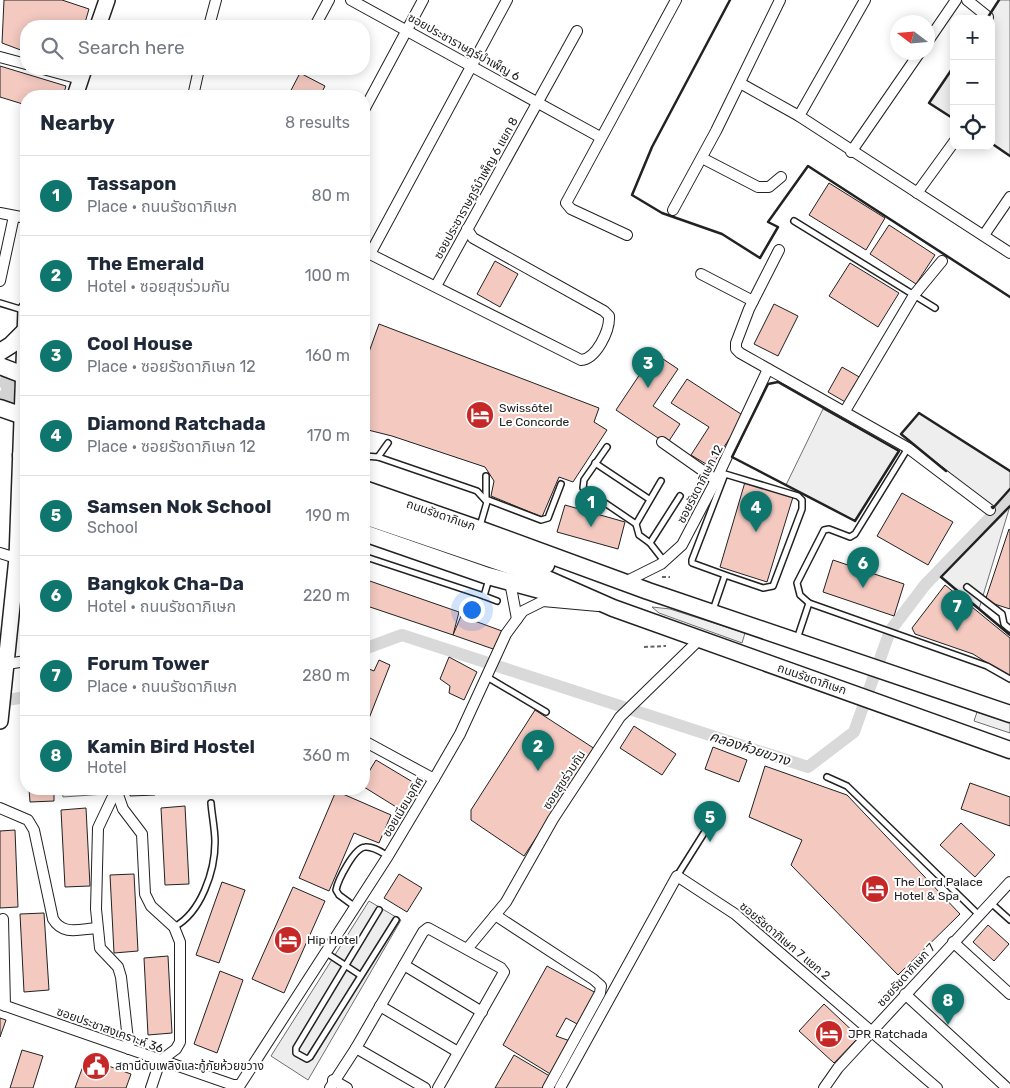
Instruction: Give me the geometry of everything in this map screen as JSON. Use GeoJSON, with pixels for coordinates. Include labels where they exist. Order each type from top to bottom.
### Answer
{"type":"FeatureCollection","features":[{"type":"Feature","properties":{"kind":"main road"},"geometry":{"type":"LineString","coordinates":[[99,20],[104,1]]}},
{"type":"Feature","properties":{"kind":"main road"},"geometry":{"type":"LineString","coordinates":[[76,90],[82,75]]}},
{"type":"Feature","properties":{"kind":"main road"},"geometry":{"type":"LineString","coordinates":[[0,352],[20,336]]}},
{"type":"Feature","properties":{"kind":"main road"},"geometry":{"type":"LineString","coordinates":[[0,366],[20,374]]}},
{"type":"Feature","properties":{"kind":"main road"},"geometry":{"type":"LineString","coordinates":[[0,408],[20,414]]}},
{"type":"Feature","properties":{"kind":"main road","name":"ถนนรัชดาภิเษก"},"geometry":{"type":"LineString","coordinates":[[370,491],[479,528],[626,584],[1010,713]]}},
{"type":"Feature","properties":{"kind":"main road","name":"ถนนรัชดาภิเษก"},"geometry":{"type":"LineString","coordinates":[[370,505],[542,564],[626,584]]}},
{"type":"Feature","properties":{"kind":"main road","name":"ถนนรัชดาภิเษก"},"geometry":{"type":"LineString","coordinates":[[370,518],[538,575],[614,608],[788,671],[918,715],[1010,750]]}},
{"type":"Feature","properties":{"kind":"main road","name":"ถนนรัชดาภิเษก"},"geometry":{"type":"LineString","coordinates":[[370,536],[510,582],[614,608]]}},
{"type":"Feature","properties":{"kind":"main road"},"geometry":{"type":"LineString","coordinates":[[1,718],[7,664],[5,623],[20,564]]}},
{"type":"Feature","properties":{"kind":"street"},"geometry":{"type":"LineString","coordinates":[[211,20],[216,0]]}},
{"type":"Feature","properties":{"kind":"street"},"geometry":{"type":"LineString","coordinates":[[318,20],[329,0]]}},
{"type":"Feature","properties":{"kind":"street","name":"ซอยประชาราษฎร์บำเพ็ญ 6"},"geometry":{"type":"LineString","coordinates":[[351,0],[407,29],[600,137]]}},
{"type":"Feature","properties":{"kind":"street"},"geometry":{"type":"LineString","coordinates":[[370,99],[423,0]]}},
{"type":"Feature","properties":{"kind":"street"},"geometry":{"type":"LineString","coordinates":[[370,247],[507,0]]}},
{"type":"Feature","properties":{"kind":"street"},"geometry":{"type":"LineString","coordinates":[[627,235],[572,209],[566,203],[600,137],[676,0]]}},
{"type":"Feature","properties":{"kind":"street"},"geometry":{"type":"LineString","coordinates":[[673,210],[702,158],[780,0]]}},
{"type":"Feature","properties":{"kind":"street"},"geometry":{"type":"LineString","coordinates":[[799,116],[865,0]]}},
{"type":"Feature","properties":{"kind":"street"},"geometry":{"type":"LineString","coordinates":[[935,31],[956,0]]}},
{"type":"Feature","properties":{"kind":"street"},"geometry":{"type":"LineString","coordinates":[[968,0],[986,15]]}},
{"type":"Feature","properties":{"kind":"street","name":"ซอยประชาราษฎร์บำเพ็ญ 6 แยก 8"},"geometry":{"type":"LineString","coordinates":[[436,286],[577,30]]}},
{"type":"Feature","properties":{"kind":"street"},"geometry":{"type":"LineString","coordinates":[[0,56],[20,62]]}},
{"type":"Feature","properties":{"kind":"street"},"geometry":{"type":"LineString","coordinates":[[851,152],[914,60]]}},
{"type":"Feature","properties":{"kind":"street"},"geometry":{"type":"LineString","coordinates":[[194,90],[198,75]]}},
{"type":"Feature","properties":{"kind":"street"},"geometry":{"type":"LineString","coordinates":[[740,83],[799,116],[851,152],[1010,253]]}},
{"type":"Feature","properties":{"kind":"street"},"geometry":{"type":"LineString","coordinates":[[917,193],[950,148]]}},
{"type":"Feature","properties":{"kind":"street"},"geometry":{"type":"LineString","coordinates":[[702,158],[758,187],[769,187],[781,177]]}},
{"type":"Feature","properties":{"kind":"street"},"geometry":{"type":"LineString","coordinates":[[984,235],[1010,197]]}},
{"type":"Feature","properties":{"kind":"street"},"geometry":{"type":"LineString","coordinates":[[0,213],[20,217]]}},
{"type":"Feature","properties":{"kind":"street"},"geometry":{"type":"LineString","coordinates":[[0,281],[14,216]]}},
{"type":"Feature","properties":{"kind":"street"},"geometry":{"type":"LineString","coordinates":[[370,253],[581,360],[587,360],[594,356],[610,324],[609,316],[604,311],[473,238],[467,229]]}},
{"type":"Feature","properties":{"kind":"street"},"geometry":{"type":"LineString","coordinates":[[779,250],[754,301],[736,343],[736,348],[768,369],[908,448],[990,510]]}},
{"type":"Feature","properties":{"kind":"street"},"geometry":{"type":"LineString","coordinates":[[845,411],[914,295],[942,260]]}},
{"type":"Feature","properties":{"kind":"street"},"geometry":{"type":"LineString","coordinates":[[701,274],[754,301]]}},
{"type":"Feature","properties":{"kind":"street","name":"ซอยรัชดาภิเษก 12"},"geometry":{"type":"LineString","coordinates":[[626,584],[664,562],[682,545],[716,480],[768,369]]}},
{"type":"Feature","properties":{"kind":"street"},"geometry":{"type":"LineString","coordinates":[[662,442],[716,480]]}},
{"type":"Feature","properties":{"kind":"street"},"geometry":{"type":"LineString","coordinates":[[0,553],[20,560]]}},
{"type":"Feature","properties":{"kind":"street"},"geometry":{"type":"LineString","coordinates":[[510,582],[517,619]]}},
{"type":"Feature","properties":{"kind":"street","name":"ซอยเนียมอุทิศ"},"geometry":{"type":"LineString","coordinates":[[240,1085],[246,1080],[354,906],[388,856],[434,779],[460,734],[517,619],[523,612],[543,601],[614,608]]}},
{"type":"Feature","properties":{"kind":"street","name":"ซอยสุขร่วมกัน"},"geometry":{"type":"LineString","coordinates":[[467,949],[506,902],[554,819],[620,717],[700,639]]}},
{"type":"Feature","properties":{"kind":"street"},"geometry":{"type":"LineString","coordinates":[[7,664],[20,662]]}},
{"type":"Feature","properties":{"kind":"street"},"geometry":{"type":"LineString","coordinates":[[370,743],[434,779]]}},
{"type":"Feature","properties":{"kind":"street"},"geometry":{"type":"LineString","coordinates":[[113,795],[98,828],[97,928],[100,948],[118,967],[121,977],[128,1049]]}},
{"type":"Feature","properties":{"kind":"street"},"geometry":{"type":"LineString","coordinates":[[118,795],[123,809],[142,834],[145,894],[151,906],[174,927],[180,942],[180,1042],[176,1049],[160,1061],[150,1088]]}},
{"type":"Feature","properties":{"kind":"street"},"geometry":{"type":"LineString","coordinates":[[0,808],[28,820],[34,830],[53,919],[58,927],[65,931],[97,928]]}},
{"type":"Feature","properties":{"kind":"street"},"geometry":{"type":"LineString","coordinates":[[560,1088],[677,876]]}},
{"type":"Feature","properties":{"kind":"street","name":"ซอยรัชดาภิเษก 7 แยก 2"},"geometry":{"type":"LineString","coordinates":[[677,876],[735,914],[937,1088]]}},
{"type":"Feature","properties":{"kind":"street","name":"ซอยรัชดาภิเษก 7"},"geometry":{"type":"LineString","coordinates":[[824,1088],[838,1068],[1010,882]]}},
{"type":"Feature","properties":{"kind":"street"},"geometry":{"type":"LineString","coordinates":[[496,916],[601,986],[600,993],[548,1088]]}},
{"type":"Feature","properties":{"kind":"street"},"geometry":{"type":"LineString","coordinates":[[3,919],[3,1005]]}},
{"type":"Feature","properties":{"kind":"street"},"geometry":{"type":"LineString","coordinates":[[347,1088],[332,1084],[356,1048],[423,932],[428,928],[504,972],[438,1088]]}},
{"type":"Feature","properties":{"kind":"street"},"geometry":{"type":"LineString","coordinates":[[953,942],[1010,994]]}},
{"type":"Feature","properties":{"kind":"street"},"geometry":{"type":"LineString","coordinates":[[404,965],[482,1012]]}},
{"type":"Feature","properties":{"kind":"street"},"geometry":{"type":"LineString","coordinates":[[905,994],[1007,1088]]}},
{"type":"Feature","properties":{"kind":"street","name":"ซอยประชาสงเคราะห์ 36"},"geometry":{"type":"LineString","coordinates":[[3,1005],[160,1061],[233,1085],[240,1085]]}},
{"type":"Feature","properties":{"kind":"street"},"geometry":{"type":"LineString","coordinates":[[380,1006],[458,1052]]}},
{"type":"Feature","properties":{"kind":"street"},"geometry":{"type":"LineString","coordinates":[[356,1048],[425,1088]]}},
{"type":"Feature","properties":{"kind":"lane"},"geometry":{"type":"LineString","coordinates":[[794,222],[935,308]]}},
{"type":"Feature","properties":{"kind":"lane"},"geometry":{"type":"LineString","coordinates":[[0,303],[20,308]]}},
{"type":"Feature","properties":{"kind":"lane"},"geometry":{"type":"LineString","coordinates":[[378,457],[388,444]]}},
{"type":"Feature","properties":{"kind":"lane"},"geometry":{"type":"LineString","coordinates":[[607,446],[584,480],[583,488],[636,524],[639,535],[650,542],[664,562]]}},
{"type":"Feature","properties":{"kind":"lane"},"geometry":{"type":"LineString","coordinates":[[908,448],[854,534],[850,537],[829,529],[824,530],[797,583],[800,595],[809,603],[987,666],[1010,679]]}},
{"type":"Feature","properties":{"kind":"lane"},"geometry":{"type":"LineString","coordinates":[[370,456],[378,457],[476,490],[486,499],[544,520],[548,518],[560,484]]}},
{"type":"Feature","properties":{"kind":"lane"},"geometry":{"type":"LineString","coordinates":[[596,463],[649,498]]}},
{"type":"Feature","properties":{"kind":"lane"},"geometry":{"type":"LineString","coordinates":[[725,474],[798,496],[802,500],[802,509],[773,586],[763,588],[725,575],[692,563],[692,560],[725,474]]}},
{"type":"Feature","properties":{"kind":"lane"},"geometry":{"type":"LineString","coordinates":[[479,528],[487,506],[486,476]]}},
{"type":"Feature","properties":{"kind":"lane"},"geometry":{"type":"LineString","coordinates":[[636,524],[660,481]]}},
{"type":"Feature","properties":{"kind":"lane"},"geometry":{"type":"LineString","coordinates":[[650,542],[680,496]]}},
{"type":"Feature","properties":{"kind":"lane"},"geometry":{"type":"LineString","coordinates":[[370,558],[497,601]]}},
{"type":"Feature","properties":{"kind":"lane"},"geometry":{"type":"LineString","coordinates":[[712,613],[725,575]]}},
{"type":"Feature","properties":{"kind":"lane"},"geometry":{"type":"LineString","coordinates":[[484,596],[490,576]]}},
{"type":"Feature","properties":{"kind":"lane"},"geometry":{"type":"LineString","coordinates":[[967,586],[1002,614],[1004,624],[1010,629]]}},
{"type":"Feature","properties":{"kind":"lane"},"geometry":{"type":"LineString","coordinates":[[796,642],[809,603]]}},
{"type":"Feature","properties":{"kind":"lane"},"geometry":{"type":"LineString","coordinates":[[489,673],[546,712]]}},
{"type":"Feature","properties":{"kind":"lane"},"geometry":{"type":"LineString","coordinates":[[827,777],[847,786],[979,915]]}},
{"type":"Feature","properties":{"kind":"lane"},"geometry":{"type":"LineString","coordinates":[[174,927],[186,921],[194,910],[212,866],[215,842],[211,803]]}},
{"type":"Feature","properties":{"kind":"lane"},"geometry":{"type":"LineString","coordinates":[[677,876],[704,833]]}},
{"type":"Feature","properties":{"kind":"lane"},"geometry":{"type":"LineString","coordinates":[[354,906],[339,895],[336,890],[350,861],[359,848],[365,847],[372,848],[388,856]]}},
{"type":"Feature","properties":{"kind":"lane"},"geometry":{"type":"LineString","coordinates":[[990,902],[1010,920]]}},
{"type":"Feature","properties":{"kind":"lane"},"geometry":{"type":"LineString","coordinates":[[379,910],[296,1048],[296,1053],[307,1059],[310,1057],[396,920]]}},
{"type":"Feature","properties":{"kind":"lane"},"geometry":{"type":"LineString","coordinates":[[325,952],[360,975]]}},
{"type":"Feature","properties":{"kind":"path"},"geometry":{"type":"LineString","coordinates":[[644,647],[666,646]]}},
{"type":"Feature","properties":{"kind":"shaded area"},"geometry":{"type":"Polygon","coordinates":[[[999,0],[1010,0],[1010,156],[995,146],[995,15],[989,15],[999,0]]]}},
{"type":"Feature","properties":{"kind":"shaded area"},"geometry":{"type":"Polygon","coordinates":[[[950,72],[950,116],[929,103],[950,72]]]}},
{"type":"Feature","properties":{"kind":"shaded area"},"geometry":{"type":"Polygon","coordinates":[[[823,409],[899,451],[855,521],[786,485],[823,409]]]}},
{"type":"Feature","properties":{"kind":"shaded area"},"geometry":{"type":"Polygon","coordinates":[[[919,413],[1010,471],[1010,489],[993,508],[901,434],[919,413]]]}},
{"type":"Feature","properties":{"kind":"shaded area"},"geometry":{"type":"Polygon","coordinates":[[[1010,506],[979,609],[941,577],[1010,506]]]}},
{"type":"Feature","properties":{"kind":"shaded area"},"geometry":{"type":"Polygon","coordinates":[[[652,607],[670,609],[745,633],[742,643],[659,613],[652,607]]]}},
{"type":"Feature","properties":{"kind":"shaded area"},"geometry":{"type":"Polygon","coordinates":[[[977,712],[1010,723],[1010,733],[974,721],[977,712]]]}},
{"type":"Feature","properties":{"kind":"shaded area"},"geometry":{"type":"Polygon","coordinates":[[[63,795],[91,795],[63,797],[63,795]]]}},
{"type":"Feature","properties":{"kind":"shaded area"},"geometry":{"type":"Polygon","coordinates":[[[369,901],[401,920],[308,1080],[271,1056],[369,901]]]}},
{"type":"Feature","properties":{"kind":"building"},"geometry":{"type":"Polygon","coordinates":[[[4,0],[62,0],[89,9],[86,20],[20,20],[20,50],[2,43],[4,0]]]}},
{"type":"Feature","properties":{"kind":"building"},"geometry":{"type":"Polygon","coordinates":[[[0,66],[20,72],[20,75],[30,75],[66,86],[65,90],[20,90],[20,103],[0,97],[0,66]]]}},
{"type":"Feature","properties":{"kind":"building"},"geometry":{"type":"Polygon","coordinates":[[[299,75],[304,75],[325,86],[323,90],[291,90],[299,75]]]}},
{"type":"Feature","properties":{"kind":"building"},"geometry":{"type":"Polygon","coordinates":[[[829,183],[885,218],[866,250],[809,215],[829,183]]]}},
{"type":"Feature","properties":{"kind":"building"},"geometry":{"type":"Polygon","coordinates":[[[889,225],[935,255],[916,284],[870,254],[889,225]]]}},
{"type":"Feature","properties":{"kind":"building"},"geometry":{"type":"Polygon","coordinates":[[[495,261],[518,274],[500,307],[477,294],[495,261]]]}},
{"type":"Feature","properties":{"kind":"building"},"geometry":{"type":"Polygon","coordinates":[[[850,263],[899,293],[878,327],[829,296],[850,263]]]}},
{"type":"Feature","properties":{"kind":"building"},"geometry":{"type":"Polygon","coordinates":[[[774,304],[798,316],[778,356],[754,344],[774,304]]]}},
{"type":"Feature","properties":{"kind":"building","name":"Swissôtel Le Concorde"},"geometry":{"type":"Polygon","coordinates":[[[379,324],[599,408],[594,422],[607,430],[573,482],[559,477],[542,517],[491,496],[494,481],[485,467],[370,430],[370,349],[379,324]]]}},
{"type":"Feature","properties":{"kind":"building"},"geometry":{"type":"Polygon","coordinates":[[[654,353],[678,369],[653,406],[680,424],[667,444],[616,410],[654,353]]]}},
{"type":"Feature","properties":{"kind":"building"},"geometry":{"type":"Polygon","coordinates":[[[842,367],[861,378],[847,403],[828,392],[842,367]]]}},
{"type":"Feature","properties":{"kind":"building"},"geometry":{"type":"Polygon","coordinates":[[[687,379],[744,416],[711,467],[691,455],[709,427],[671,403],[687,379]]]}},
{"type":"Feature","properties":{"kind":"building"},"geometry":{"type":"Polygon","coordinates":[[[745,482],[793,497],[767,582],[720,567],[745,482]]]}},
{"type":"Feature","properties":{"kind":"building"},"geometry":{"type":"Polygon","coordinates":[[[902,493],[953,522],[928,565],[877,536],[902,493]]]}},
{"type":"Feature","properties":{"kind":"building"},"geometry":{"type":"Polygon","coordinates":[[[565,505],[625,522],[618,549],[557,532],[565,505]]]}},
{"type":"Feature","properties":{"kind":"building"},"geometry":{"type":"Polygon","coordinates":[[[1010,530],[1010,609],[985,601],[1010,530]]]}},
{"type":"Feature","properties":{"kind":"building"},"geometry":{"type":"Polygon","coordinates":[[[833,560],[904,584],[894,616],[823,592],[833,560]]]}},
{"type":"Feature","properties":{"kind":"building"},"geometry":{"type":"Polygon","coordinates":[[[370,581],[459,612],[453,635],[370,607],[370,581]]]}},
{"type":"Feature","properties":{"kind":"building"},"geometry":{"type":"Polygon","coordinates":[[[945,585],[1010,638],[1010,677],[973,654],[915,634],[912,628],[945,585]]]}},
{"type":"Feature","properties":{"kind":"building"},"geometry":{"type":"Polygon","coordinates":[[[461,616],[502,631],[496,650],[453,635],[461,616]]]}},
{"type":"Feature","properties":{"kind":"building"},"geometry":{"type":"Polygon","coordinates":[[[449,657],[477,672],[464,700],[449,693],[450,686],[440,679],[449,657]]]}},
{"type":"Feature","properties":{"kind":"building"},"geometry":{"type":"Polygon","coordinates":[[[379,660],[390,665],[370,716],[370,669],[374,671],[379,660]]]}},
{"type":"Feature","properties":{"kind":"building"},"geometry":{"type":"Polygon","coordinates":[[[535,710],[595,749],[524,856],[471,820],[471,810],[535,710]]]}},
{"type":"Feature","properties":{"kind":"building"},"geometry":{"type":"Polygon","coordinates":[[[634,726],[676,754],[662,775],[620,748],[634,726]]]}},
{"type":"Feature","properties":{"kind":"building"},"geometry":{"type":"Polygon","coordinates":[[[713,747],[747,760],[739,782],[705,769],[713,747]]]}},
{"type":"Feature","properties":{"kind":"building"},"geometry":{"type":"Polygon","coordinates":[[[376,760],[416,784],[401,810],[370,791],[370,770],[376,760]]]}},
{"type":"Feature","properties":{"kind":"building","name":"The Lord Palace Hotel & Spa"},"geometry":{"type":"Polygon","coordinates":[[[765,766],[847,795],[960,914],[898,975],[791,865],[802,840],[749,817],[765,766]]]}},
{"type":"Feature","properties":{"kind":"building"},"geometry":{"type":"Polygon","coordinates":[[[970,783],[1010,797],[1010,826],[961,809],[970,783]]]}},
{"type":"Feature","properties":{"kind":"building"},"geometry":{"type":"Polygon","coordinates":[[[29,795],[54,795],[54,801],[30,802],[29,795]]]}},
{"type":"Feature","properties":{"kind":"building"},"geometry":{"type":"Polygon","coordinates":[[[334,795],[345,795],[391,815],[379,843],[354,833],[329,891],[299,878],[334,795]]]}},
{"type":"Feature","properties":{"kind":"building"},"geometry":{"type":"Polygon","coordinates":[[[185,806],[189,884],[165,885],[161,808],[185,806]]]}},
{"type":"Feature","properties":{"kind":"building"},"geometry":{"type":"Polygon","coordinates":[[[86,808],[90,886],[65,887],[61,810],[86,808]]]}},
{"type":"Feature","properties":{"kind":"building"},"geometry":{"type":"Polygon","coordinates":[[[961,823],[995,855],[975,877],[940,845],[961,823]]]}},
{"type":"Feature","properties":{"kind":"building"},"geometry":{"type":"Polygon","coordinates":[[[15,830],[18,907],[0,908],[0,831],[15,830]]]}},
{"type":"Feature","properties":{"kind":"building"},"geometry":{"type":"Polygon","coordinates":[[[134,874],[138,951],[114,953],[110,875],[134,874]]]}},
{"type":"Feature","properties":{"kind":"building"},"geometry":{"type":"Polygon","coordinates":[[[399,874],[422,888],[407,912],[384,898],[399,874]]]}},
{"type":"Feature","properties":{"kind":"building"},"geometry":{"type":"Polygon","coordinates":[[[222,882],[245,890],[219,963],[196,955],[222,882]]]}},
{"type":"Feature","properties":{"kind":"building","name":"Hip Hotel"},"geometry":{"type":"Polygon","coordinates":[[[293,887],[325,901],[284,993],[252,979],[293,887]]]}},
{"type":"Feature","properties":{"kind":"building"},"geometry":{"type":"Polygon","coordinates":[[[44,913],[49,990],[24,992],[20,914],[44,913]]]}},
{"type":"Feature","properties":{"kind":"building"},"geometry":{"type":"Polygon","coordinates":[[[988,925],[1009,944],[994,961],[973,942],[988,925]]]}},
{"type":"Feature","properties":{"kind":"building"},"geometry":{"type":"Polygon","coordinates":[[[168,956],[172,1033],[148,1035],[144,958],[168,956]]]}},
{"type":"Feature","properties":{"kind":"building"},"geometry":{"type":"Polygon","coordinates":[[[547,966],[596,993],[579,1025],[566,1018],[556,1036],[570,1041],[552,1075],[503,1045],[547,966]]]}},
{"type":"Feature","properties":{"kind":"building"},"geometry":{"type":"Polygon","coordinates":[[[220,971],[243,980],[217,1053],[194,1044],[220,971]]]}},
{"type":"Feature","properties":{"kind":"building","name":"JPR Ratchada"},"geometry":{"type":"Polygon","coordinates":[[[824,1004],[859,1037],[834,1063],[799,1031],[824,1004]]]}},
{"type":"Feature","properties":{"kind":"building"},"geometry":{"type":"Polygon","coordinates":[[[0,1018],[6,1020],[0,1037],[0,1018]]]}},
{"type":"Feature","properties":{"kind":"building"},"geometry":{"type":"Polygon","coordinates":[[[22,1050],[43,1056],[33,1088],[10,1088],[22,1050]]]}},
{"type":"Feature","properties":{"kind":"building"},"geometry":{"type":"Polygon","coordinates":[[[514,1055],[553,1078],[547,1088],[495,1088],[514,1055]]]}},
{"type":"Feature","properties":{"kind":"building","name":"สถานีดับเพลิงและกู้ภัยห้วยขวาง"},"geometry":{"type":"Polygon","coordinates":[[[86,1058],[131,1074],[126,1088],[75,1088],[86,1058]]]}},
{"type":"Feature","properties":{"kind":"waterway","name":"คลองห้วยขวาง"},"geometry":{"type":"LineString","coordinates":[[370,647],[402,635],[808,767],[854,732],[890,631],[925,585],[1010,497]]}},
{"type":"Feature","properties":{"kind":"waterway","name":"คลองห้วยขวาง"},"geometry":{"type":"LineString","coordinates":[[0,701],[20,698]]}},
{"type":"Feature","properties":{"kind":"tunnel"},"geometry":{"type":"LineString","coordinates":[[0,379],[20,386]]}},
{"type":"Feature","properties":{"kind":"tunnel"},"geometry":{"type":"LineString","coordinates":[[0,392],[20,399]]}},
{"type":"Feature","properties":{"kind":"wall"},"geometry":{"type":"LineString","coordinates":[[730,0],[652,147],[632,195],[662,213],[722,234],[760,258],[778,227],[768,222],[808,166],[1010,297]]}},
{"type":"Feature","properties":{"kind":"wall"},"geometry":{"type":"LineString","coordinates":[[989,15],[999,0]]}},
{"type":"Feature","properties":{"kind":"wall"},"geometry":{"type":"LineString","coordinates":[[950,72],[929,103],[950,116]]}},
{"type":"Feature","properties":{"kind":"wall"},"geometry":{"type":"LineString","coordinates":[[995,146],[1010,156]]}},
{"type":"Feature","properties":{"kind":"wall"},"geometry":{"type":"LineString","coordinates":[[778,382],[899,451],[855,521],[732,457],[768,384],[778,382]]}},
{"type":"Feature","properties":{"kind":"wall"},"geometry":{"type":"LineString","coordinates":[[946,471],[901,434],[919,413],[1010,471]]}},
{"type":"Feature","properties":{"kind":"wall"},"geometry":{"type":"LineString","coordinates":[[992,507],[1010,489]]}},
{"type":"Feature","properties":{"kind":"wall"},"geometry":{"type":"LineString","coordinates":[[1010,506],[941,577],[1010,635]]}},
{"type":"Feature","properties":{"kind":"place","name":"Cool House"},"geometry":{"type":"Point","coordinates":[648,388]}},
{"type":"Feature","properties":{"kind":"place","name":"Swissôtel Le Concorde"},"geometry":{"type":"Point","coordinates":[480,415]}},
{"type":"Feature","properties":{"kind":"place","name":"Tassapon"},"geometry":{"type":"Point","coordinates":[591,527]}},
{"type":"Feature","properties":{"kind":"place","name":"Diamond Ratchada"},"geometry":{"type":"Point","coordinates":[756,532]}},
{"type":"Feature","properties":{"kind":"place","name":"Bangkok Cha-Da"},"geometry":{"type":"Point","coordinates":[863,588]}},
{"type":"Feature","properties":{"kind":"place","name":"Forum Tower"},"geometry":{"type":"Point","coordinates":[957,631]}},
{"type":"Feature","properties":{"kind":"place","name":"The Emerald"},"geometry":{"type":"Point","coordinates":[538,771]}},
{"type":"Feature","properties":{"kind":"place","name":"Samsen Nok School"},"geometry":{"type":"Point","coordinates":[710,842]}},
{"type":"Feature","properties":{"kind":"place","name":"The Lord Palace Hotel & Spa"},"geometry":{"type":"Point","coordinates":[875,889]}},
{"type":"Feature","properties":{"kind":"place","name":"Hip Hotel"},"geometry":{"type":"Point","coordinates":[288,940]}},
{"type":"Feature","properties":{"kind":"place","name":"Kamin Bird Hostel"},"geometry":{"type":"Point","coordinates":[948,1025]}},
{"type":"Feature","properties":{"kind":"place","name":"JPR Ratchada"},"geometry":{"type":"Point","coordinates":[829,1034]}},
{"type":"Feature","properties":{"kind":"place","name":"สถานีดับเพลิงและกู้ภัยห้วยขวาง"},"geometry":{"type":"Point","coordinates":[96,1066]}}]}
